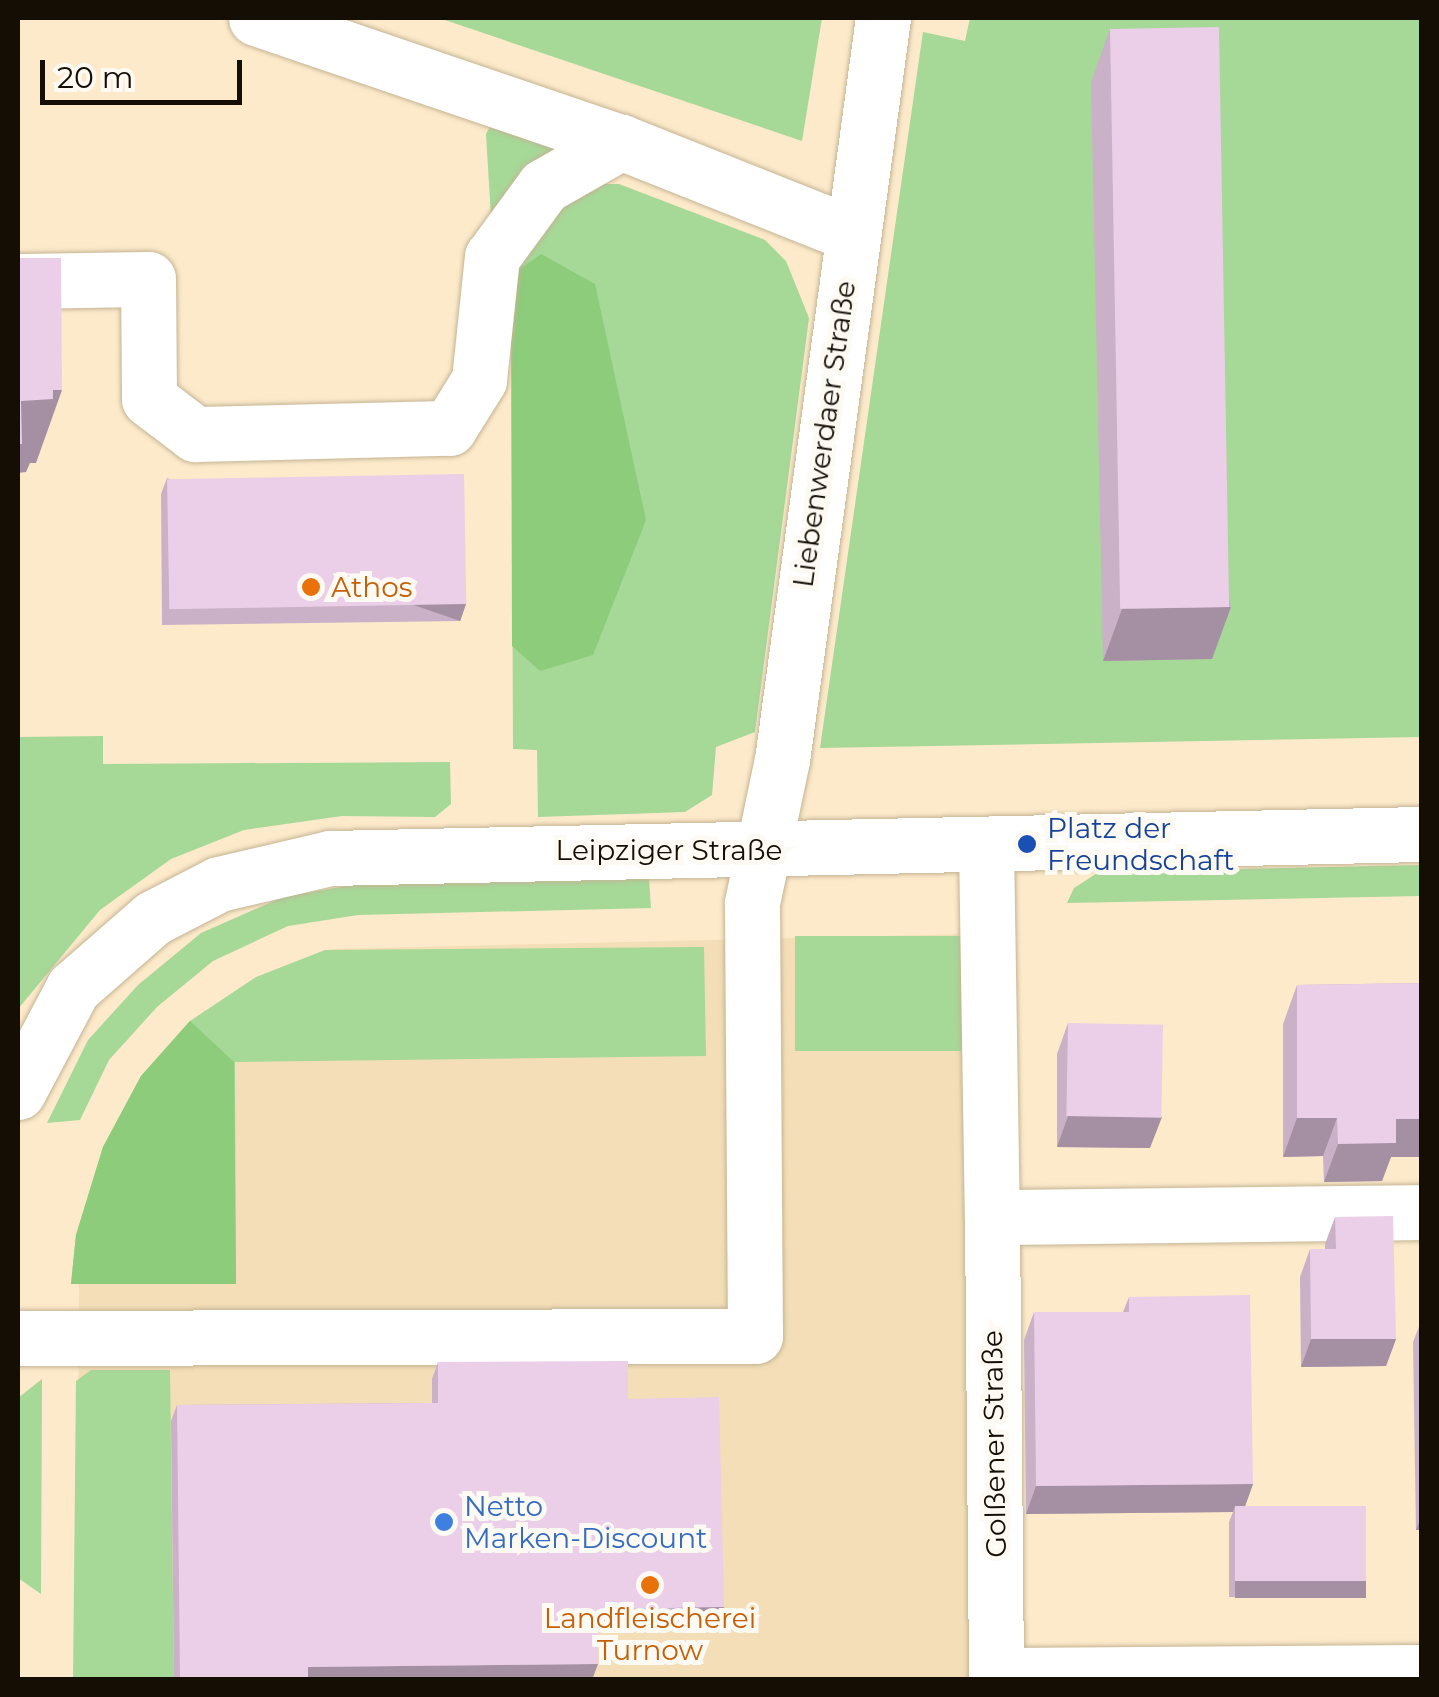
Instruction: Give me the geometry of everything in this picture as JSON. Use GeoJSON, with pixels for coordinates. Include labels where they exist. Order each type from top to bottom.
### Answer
{"type":"FeatureCollection","features":[{"type":"Feature","properties":{"kind":"street"},"geometry":{"type":"LineString","coordinates":[[256,18],[621,142],[850,234]]}},
{"type":"Feature","properties":{"kind":"street","name":"Liebenwerdaer Straße"},"geometry":{"type":"LineString","coordinates":[[18,1338],[755,1336],[752,903],[782,760],[850,234],[883,18]]}},
{"type":"Feature","properties":{"kind":"street"},"geometry":{"type":"LineString","coordinates":[[18,281],[148,279],[149,399],[195,434],[449,428],[479,380],[492,257],[544,186],[621,142]]}},
{"type":"Feature","properties":{"kind":"street","name":"Leipziger Straße"},"geometry":{"type":"LineString","coordinates":[[18,1092],[74,988],[153,918],[218,884],[330,858],[483,850],[764,851],[1422,834]]}},
{"type":"Feature","properties":{"kind":"street"},"geometry":{"type":"LineString","coordinates":[[986,845],[992,1217],[1422,1212]]}},
{"type":"Feature","properties":{"kind":"street","name":"Golßener Straße"},"geometry":{"type":"LineString","coordinates":[[992,1217],[996,1675],[1422,1672]]}},
{"type":"Feature","properties":{"kind":"shaded area"},"geometry":{"type":"Polygon","coordinates":[[[968,934],[976,1679],[77,1680],[79,1276],[143,1094],[204,1011],[331,949],[968,934]]]}},
{"type":"Feature","properties":{"kind":"green space"},"geometry":{"type":"Polygon","coordinates":[[[439,18],[822,18],[802,141],[439,18]]]}},
{"type":"Feature","properties":{"kind":"green space"},"geometry":{"type":"Polygon","coordinates":[[[970,18],[1421,18],[1421,737],[820,748],[923,32],[965,41],[970,18]]]}},
{"type":"Feature","properties":{"kind":"green space"},"geometry":{"type":"Polygon","coordinates":[[[495,118],[579,139],[491,217],[486,134],[495,118]]]}},
{"type":"Feature","properties":{"kind":"green space"},"geometry":{"type":"Polygon","coordinates":[[[589,184],[619,184],[765,240],[786,261],[809,318],[755,732],[716,747],[712,795],[685,812],[538,817],[537,750],[513,749],[511,275],[528,231],[589,184]]]}},
{"type":"Feature","properties":{"kind":"green space"},"geometry":{"type":"Polygon","coordinates":[[[541,254],[595,284],[646,520],[593,655],[540,671],[512,646],[511,275],[541,254]]]}},
{"type":"Feature","properties":{"kind":"green space"},"geometry":{"type":"Polygon","coordinates":[[[103,736],[103,764],[450,762],[451,804],[435,817],[342,816],[244,830],[171,859],[100,910],[18,1009],[18,737],[103,736]]]}},
{"type":"Feature","properties":{"kind":"green space"},"geometry":{"type":"Polygon","coordinates":[[[1421,865],[1421,896],[1067,903],[1074,888],[1099,872],[1421,865]]]}},
{"type":"Feature","properties":{"kind":"green space"},"geometry":{"type":"Polygon","coordinates":[[[649,878],[651,908],[358,915],[288,926],[213,961],[157,1007],[109,1060],[80,1120],[47,1123],[88,1040],[138,985],[201,933],[283,897],[358,884],[649,878]]]}},
{"type":"Feature","properties":{"kind":"green space"},"geometry":{"type":"Polygon","coordinates":[[[795,936],[971,936],[971,1051],[795,1051],[795,936]]]}},
{"type":"Feature","properties":{"kind":"green space"},"geometry":{"type":"Polygon","coordinates":[[[704,947],[706,1056],[235,1062],[236,1284],[71,1284],[76,1235],[103,1147],[141,1076],[190,1021],[256,977],[325,950],[704,947]]]}},
{"type":"Feature","properties":{"kind":"green space"},"geometry":{"type":"Polygon","coordinates":[[[190,1021],[234,1062],[236,1284],[71,1284],[76,1235],[103,1147],[141,1076],[190,1021]]]}},
{"type":"Feature","properties":{"kind":"green space"},"geometry":{"type":"Polygon","coordinates":[[[91,1370],[170,1370],[174,1679],[73,1680],[76,1381],[91,1370]]]}},
{"type":"Feature","properties":{"kind":"green space"},"geometry":{"type":"Polygon","coordinates":[[[42,1379],[41,1594],[18,1578],[18,1398],[42,1379]]]}},
{"type":"Feature","properties":{"kind":"building"},"geometry":{"type":"Polygon","coordinates":[[[1219,27],[1229,607],[1120,609],[1110,29],[1219,27]]]}},
{"type":"Feature","properties":{"kind":"building"},"geometry":{"type":"Polygon","coordinates":[[[18,258],[61,258],[62,390],[53,390],[53,399],[21,401],[22,444],[18,444],[18,258]]]}},
{"type":"Feature","properties":{"kind":"building","name":"Athos"},"geometry":{"type":"Polygon","coordinates":[[[464,474],[466,604],[169,609],[167,479],[464,474]]]}},
{"type":"Feature","properties":{"kind":"building"},"geometry":{"type":"Polygon","coordinates":[[[1422,983],[1422,1119],[1396,1119],[1396,1143],[1338,1144],[1337,1118],[1297,1118],[1297,985],[1422,983]]]}},
{"type":"Feature","properties":{"kind":"building"},"geometry":{"type":"Polygon","coordinates":[[[1068,1023],[1163,1025],[1161,1118],[1066,1116],[1068,1023]]]}},
{"type":"Feature","properties":{"kind":"building"},"geometry":{"type":"Polygon","coordinates":[[[1393,1216],[1396,1339],[1311,1339],[1310,1249],[1336,1249],[1335,1217],[1393,1216]]]}},
{"type":"Feature","properties":{"kind":"building"},"geometry":{"type":"Polygon","coordinates":[[[1250,1295],[1253,1484],[1036,1486],[1034,1312],[1129,1312],[1129,1297],[1250,1295]]]}},
{"type":"Feature","properties":{"kind":"building","name":"Netto Marken-Discount"},"geometry":{"type":"Polygon","coordinates":[[[628,1361],[628,1399],[719,1397],[724,1607],[599,1609],[598,1664],[308,1667],[308,1680],[180,1680],[177,1405],[438,1403],[438,1362],[628,1361]]]}},
{"type":"Feature","properties":{"kind":"building"},"geometry":{"type":"Polygon","coordinates":[[[1235,1506],[1366,1506],[1366,1581],[1235,1581],[1235,1506]]]}},
{"type":"Feature","properties":{"kind":"place","name":"Athos"},"geometry":{"type":"Point","coordinates":[311,587]}},
{"type":"Feature","properties":{"kind":"place","name":"Platz der Freundschaft"},"geometry":{"type":"Point","coordinates":[1027,844]}},
{"type":"Feature","properties":{"kind":"place","name":"Netto Marken-Discount"},"geometry":{"type":"Point","coordinates":[444,1522]}},
{"type":"Feature","properties":{"kind":"place","name":"Landfleischerei Turnow"},"geometry":{"type":"Point","coordinates":[650,1585]}}]}
